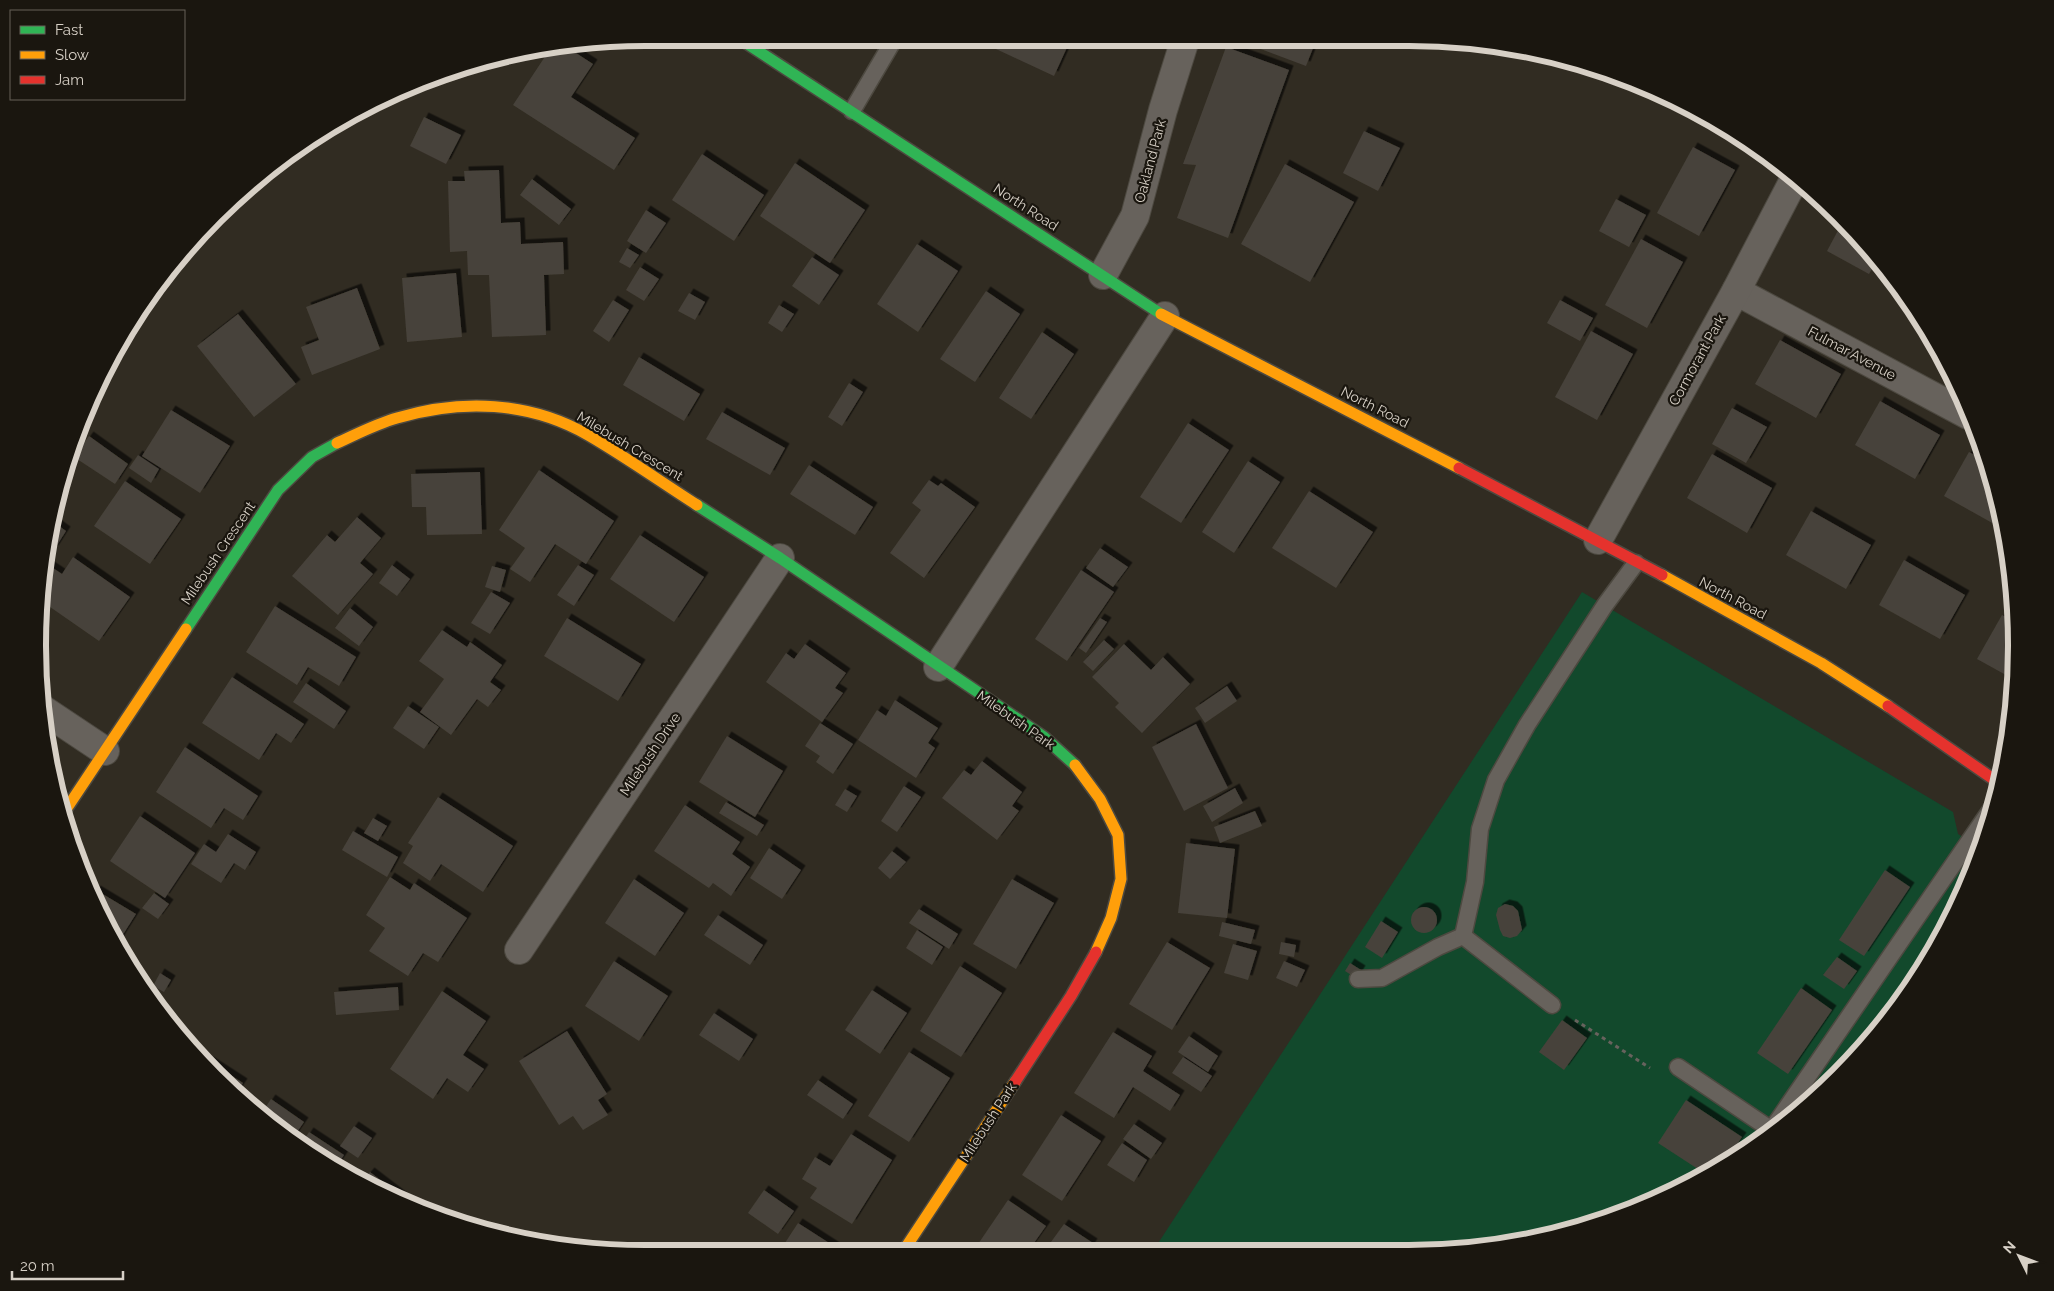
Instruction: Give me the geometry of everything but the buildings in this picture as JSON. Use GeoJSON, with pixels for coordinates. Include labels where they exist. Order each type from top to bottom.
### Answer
{"type":"FeatureCollection","features":[{"type":"Feature","properties":{"kind":"street","name":"North Road"},"geometry":{"type":"LineString","coordinates":[[751,46],[1165,316],[1598,540],[1636,563],[1821,663],[1902,715],[1992,778]]}},
{"type":"Feature","properties":{"kind":"street","name":"Oakland Park"},"geometry":{"type":"LineString","coordinates":[[1103,275],[1135,216],[1163,110],[1183,46]]}},
{"type":"Feature","properties":{"kind":"street","name":"Cormorant Park"},"geometry":{"type":"LineString","coordinates":[[1598,540],[1736,290],[1791,185]]}},
{"type":"Feature","properties":{"kind":"street","name":"Fulmar Avenue"},"geometry":{"type":"LineString","coordinates":[[1736,290],[1960,410]]}},
{"type":"Feature","properties":{"kind":"street"},"geometry":{"type":"LineString","coordinates":[[938,667],[1165,316]]}},
{"type":"Feature","properties":{"kind":"street","name":"Milebush Crescent"},"geometry":{"type":"LineString","coordinates":[[68,805],[278,490],[317,453],[367,428],[395,417],[428,409],[455,407],[503,408],[539,414],[564,423],[588,436],[780,558],[938,667]]}},
{"type":"Feature","properties":{"kind":"street","name":"Milebush Drive"},"geometry":{"type":"LineString","coordinates":[[519,950],[780,558]]}},
{"type":"Feature","properties":{"kind":"street","name":"Milebush Park"},"geometry":{"type":"LineString","coordinates":[[907,1245],[1071,996],[1095,955],[1111,918],[1121,879],[1118,835],[1100,798],[1074,764],[1044,737],[938,667]]}},
{"type":"Feature","properties":{"kind":"street"},"geometry":{"type":"LineString","coordinates":[[50,715],[105,751]]}},
{"type":"Feature","properties":{"kind":"lane"},"geometry":{"type":"LineString","coordinates":[[852,112],[890,46]]}},
{"type":"Feature","properties":{"kind":"lane"},"geometry":{"type":"LineString","coordinates":[[1463,936],[1475,882],[1480,829],[1496,780],[1527,725],[1605,605],[1636,563]]}},
{"type":"Feature","properties":{"kind":"lane"},"geometry":{"type":"LineString","coordinates":[[1783,1113],[1980,826]]}},
{"type":"Feature","properties":{"kind":"lane"},"geometry":{"type":"LineString","coordinates":[[1358,979],[1382,978],[1438,947],[1463,936]]}},
{"type":"Feature","properties":{"kind":"lane"},"geometry":{"type":"LineString","coordinates":[[1463,936],[1552,1005]]}},
{"type":"Feature","properties":{"kind":"lane"},"geometry":{"type":"LineString","coordinates":[[1678,1068],[1766,1126]]}},
{"type":"Feature","properties":{"kind":"path"},"geometry":{"type":"LineString","coordinates":[[1552,1005],[1669,1080],[1678,1068]]}},
{"type":"Feature","properties":{"kind":"green space"},"geometry":{"type":"Polygon","coordinates":[[[1582,592],[1953,812],[1958,834],[1974,844],[1946,911],[1927,945],[1907,978],[1859,1041],[1804,1096],[1773,1121],[1741,1144],[1674,1183],[1601,1213],[1564,1224],[1487,1240],[1409,1245],[1157,1245],[1582,592]]]}},
{"type":"Feature","properties":{"kind":"traffic: fast"},"geometry":{"type":"LineString","coordinates":[[751,46],[1161,314]]}},
{"type":"Feature","properties":{"kind":"traffic: fast"},"geometry":{"type":"LineString","coordinates":[[186,629],[278,490],[312,457],[337,443]]}},
{"type":"Feature","properties":{"kind":"traffic: fast"},"geometry":{"type":"LineString","coordinates":[[697,505],[780,558],[1044,737],[1075,765]]}},
{"type":"Feature","properties":{"kind":"traffic: slow"},"geometry":{"type":"LineString","coordinates":[[1161,314],[1459,468]]}},
{"type":"Feature","properties":{"kind":"traffic: slow"},"geometry":{"type":"LineString","coordinates":[[337,443],[382,423],[421,412],[470,406],[519,410],[542,415],[588,435],[697,505]]}},
{"type":"Feature","properties":{"kind":"traffic: slow"},"geometry":{"type":"LineString","coordinates":[[1662,575],[1821,663],[1888,706]]}},
{"type":"Feature","properties":{"kind":"traffic: slow"},"geometry":{"type":"LineString","coordinates":[[68,806],[186,629]]}},
{"type":"Feature","properties":{"kind":"traffic: slow"},"geometry":{"type":"LineString","coordinates":[[1075,765],[1100,799],[1118,835],[1121,879],[1111,918],[1096,952]]}},
{"type":"Feature","properties":{"kind":"traffic: slow"},"geometry":{"type":"LineString","coordinates":[[907,1245],[1015,1082]]}},
{"type":"Feature","properties":{"kind":"traffic: jam"},"geometry":{"type":"LineString","coordinates":[[1459,468],[1662,575]]}},
{"type":"Feature","properties":{"kind":"traffic: jam"},"geometry":{"type":"LineString","coordinates":[[1888,706],[1992,778]]}},
{"type":"Feature","properties":{"kind":"traffic: jam"},"geometry":{"type":"LineString","coordinates":[[1015,1082],[1071,996],[1096,952]]}}]}
